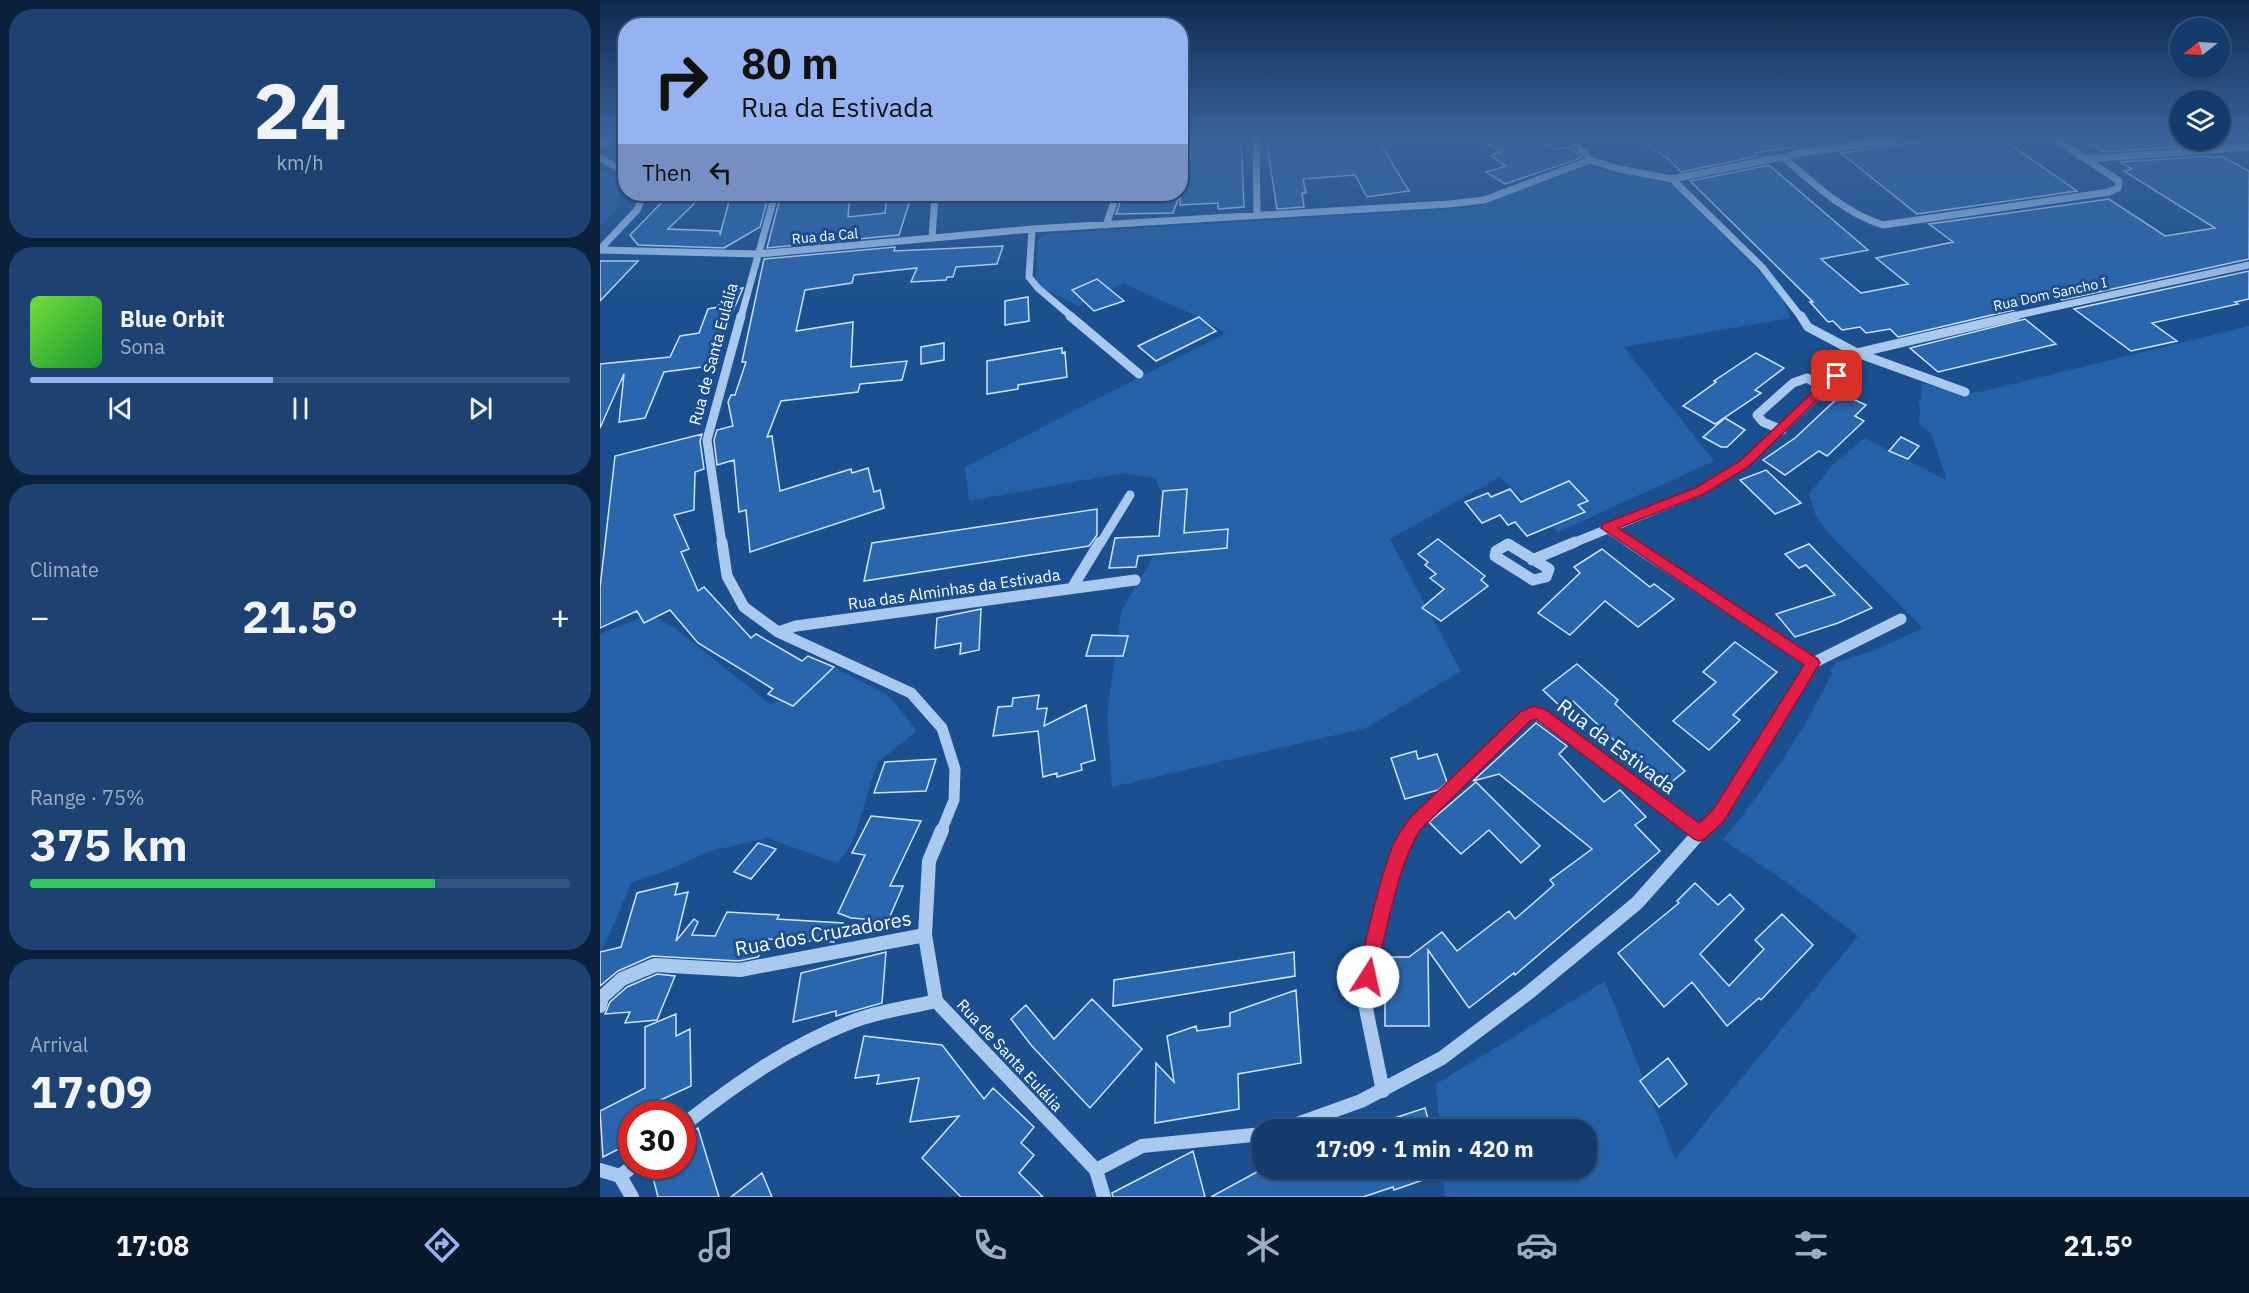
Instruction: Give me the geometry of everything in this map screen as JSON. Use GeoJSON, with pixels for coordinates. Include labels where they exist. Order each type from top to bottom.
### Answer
{"type":"FeatureCollection","features":[{"type":"Feature","properties":{"kind":"street"},"geometry":{"type":"LineString","coordinates":[[1257,194],[1257,215]]}},
{"type":"Feature","properties":{"kind":"street","name":"Rua da Cal"},"geometry":{"type":"LineString","coordinates":[[600,250],[758,254],[1032,229],[1449,204],[1484,200],[1500,194]]}},
{"type":"Feature","properties":{"kind":"street"},"geometry":{"type":"LineString","coordinates":[[1687,194],[1762,267],[1791,301],[1808,327],[1857,353],[1965,392]]}},
{"type":"Feature","properties":{"kind":"street"},"geometry":{"type":"LineString","coordinates":[[1828,194],[1864,220],[1883,225],[2096,194]]}},
{"type":"Feature","properties":{"kind":"street"},"geometry":{"type":"LineString","coordinates":[[600,250],[637,210],[641,201]]}},
{"type":"Feature","properties":{"kind":"street","name":"Rua de Santa Eulália"},"geometry":{"type":"LineString","coordinates":[[773,201],[706,440],[727,576],[744,606],[778,632],[911,693],[942,728],[956,769],[954,800],[929,861],[925,935],[936,1001],[1096,1170],[1104,1197]]}},
{"type":"Feature","properties":{"kind":"street"},"geometry":{"type":"LineString","coordinates":[[932,237],[935,201]]}},
{"type":"Feature","properties":{"kind":"street"},"geometry":{"type":"LineString","coordinates":[[1106,225],[1115,201]]}},
{"type":"Feature","properties":{"kind":"street"},"geometry":{"type":"LineString","coordinates":[[1032,229],[1029,277],[1038,288],[1139,374]]}},
{"type":"Feature","properties":{"kind":"street","name":"Rua Dom Sancho I"},"geometry":{"type":"LineString","coordinates":[[1857,353],[1935,333],[2249,265]]}},
{"type":"Feature","properties":{"kind":"street"},"geometry":{"type":"LineString","coordinates":[[1532,560],[1700,491],[1744,464],[1825,388],[1857,353]]}},
{"type":"Feature","properties":{"kind":"street"},"geometry":{"type":"LineString","coordinates":[[1782,430],[1763,422],[1758,415],[1793,383],[1807,378],[1825,388]]}},
{"type":"Feature","properties":{"kind":"street"},"geometry":{"type":"LineString","coordinates":[[1072,588],[1130,495]]}},
{"type":"Feature","properties":{"kind":"street"},"geometry":{"type":"LineString","coordinates":[[1607,528],[1813,663]]}},
{"type":"Feature","properties":{"kind":"street"},"geometry":{"type":"LineString","coordinates":[[1508,544],[1532,560],[1550,569],[1546,577],[1533,580],[1495,556],[1496,551],[1508,544]]}},
{"type":"Feature","properties":{"kind":"street","name":"Rua das Alminhas da Estivada"},"geometry":{"type":"LineString","coordinates":[[778,632],[796,626],[1135,580]]}},
{"type":"Feature","properties":{"kind":"street"},"geometry":{"type":"LineString","coordinates":[[1311,1119],[1383,1091],[1442,1058],[1527,994],[1637,903],[1699,833],[1719,815],[1813,663],[1901,619]]}},
{"type":"Feature","properties":{"kind":"street","name":"Rua da Estivada"},"geometry":{"type":"LineString","coordinates":[[1383,1091],[1364,999],[1371,955],[1401,846],[1414,824],[1525,716],[1534,712],[1541,715],[1699,833]]}},
{"type":"Feature","properties":{"kind":"street","name":"Rua dos Cruzadores"},"geometry":{"type":"LineString","coordinates":[[600,1006],[602,997],[622,979],[654,965],[740,970],[925,935]]}},
{"type":"Feature","properties":{"kind":"street"},"geometry":{"type":"LineString","coordinates":[[696,1115],[785,1052],[853,1022],[936,1001]]}},
{"type":"Feature","properties":{"kind":"street"},"geometry":{"type":"LineString","coordinates":[[1096,1170],[1142,1146],[1252,1135]]}},
{"type":"Feature","properties":{"kind":"street"},"geometry":{"type":"LineString","coordinates":[[600,1170],[618,1175]]}},
{"type":"Feature","properties":{"kind":"street"},"geometry":{"type":"LineString","coordinates":[[622,1179],[632,1197]]}},
{"type":"Feature","properties":{"kind":"shaded area"},"geometry":{"type":"Polygon","coordinates":[[[600,194],[618,194],[620,206],[600,226],[600,194]]]}},
{"type":"Feature","properties":{"kind":"shaded area"},"geometry":{"type":"Polygon","coordinates":[[[1512,194],[1683,194],[1780,293],[1790,318],[1624,347],[1714,461],[1558,532],[1500,477],[1390,539],[1461,671],[1366,728],[1112,787],[1107,714],[1121,612],[1181,508],[1161,492],[1155,478],[1123,473],[969,501],[965,467],[1226,333],[1196,316],[1123,283],[1078,306],[1039,286],[1036,277],[1038,240],[1046,234],[1476,207],[1512,194]]]}},
{"type":"Feature","properties":{"kind":"shaded area"},"geometry":{"type":"Polygon","coordinates":[[[2249,326],[2249,1197],[1445,1197],[1443,1179],[1597,1179],[1597,1119],[1439,1119],[1436,1084],[1605,981],[1675,1159],[1858,936],[1789,884],[1723,840],[1754,801],[1796,739],[1821,696],[1832,673],[1830,671],[1837,662],[1873,651],[1923,628],[1829,534],[1815,514],[1809,494],[1833,464],[1865,438],[1946,480],[1931,434],[1919,424],[1918,401],[1921,400],[1922,383],[1963,394],[1984,391],[2249,326]]]}},
{"type":"Feature","properties":{"kind":"shaded area"},"geometry":{"type":"Polygon","coordinates":[[[650,614],[675,628],[770,704],[801,693],[836,668],[889,696],[917,731],[877,763],[855,835],[849,848],[837,863],[767,838],[711,851],[665,871],[632,882],[600,955],[600,634],[650,614]]]}},
{"type":"Feature","properties":{"kind":"building"},"geometry":{"type":"Polygon","coordinates":[[[1188,194],[1243,194],[1244,207],[1218,209],[1218,203],[1180,205],[1180,201],[1188,201],[1188,194]]]}},
{"type":"Feature","properties":{"kind":"building"},"geometry":{"type":"Polygon","coordinates":[[[1275,194],[1302,194],[1304,207],[1277,209],[1275,194]]]}},
{"type":"Feature","properties":{"kind":"building"},"geometry":{"type":"Polygon","coordinates":[[[1365,194],[1389,194],[1367,197],[1365,194]]]}},
{"type":"Feature","properties":{"kind":"building"},"geometry":{"type":"Polygon","coordinates":[[[1703,194],[1803,194],[1868,250],[1821,259],[1861,293],[1908,284],[1876,258],[1953,242],[1929,224],[2109,199],[2165,236],[2215,228],[2160,194],[2249,194],[2249,259],[2062,300],[2051,292],[2004,302],[2013,310],[1898,337],[1890,329],[1866,333],[1860,327],[1842,330],[1833,321],[1828,322],[1810,302],[1813,302],[1703,194]]]}},
{"type":"Feature","properties":{"kind":"building"},"geometry":{"type":"Polygon","coordinates":[[[1892,194],[2057,194],[1917,214],[1892,194]]]}},
{"type":"Feature","properties":{"kind":"building"},"geometry":{"type":"Polygon","coordinates":[[[663,201],[697,201],[668,229],[720,231],[720,235],[729,201],[767,201],[760,227],[724,248],[638,245],[630,235],[663,201]]]}},
{"type":"Feature","properties":{"kind":"building"},"geometry":{"type":"Polygon","coordinates":[[[779,201],[849,201],[848,217],[885,213],[886,201],[910,201],[899,235],[767,248],[779,201]]]}},
{"type":"Feature","properties":{"kind":"building"},"geometry":{"type":"Polygon","coordinates":[[[1121,201],[1178,201],[1173,213],[1116,214],[1121,201]]]}},
{"type":"Feature","properties":{"kind":"building"},"geometry":{"type":"Polygon","coordinates":[[[1003,246],[997,264],[956,267],[953,277],[947,277],[946,280],[911,282],[917,268],[854,275],[852,283],[805,290],[796,331],[853,322],[851,367],[907,361],[902,380],[860,384],[858,392],[781,401],[767,437],[772,436],[780,491],[851,469],[852,473],[868,468],[874,492],[880,490],[884,508],[750,552],[746,510],[739,512],[734,460],[717,465],[714,440],[717,430],[733,426],[728,402],[731,395],[735,395],[746,362],[742,362],[764,259],[895,247],[894,251],[1003,246]]]}},
{"type":"Feature","properties":{"kind":"building"},"geometry":{"type":"Polygon","coordinates":[[[600,261],[638,261],[600,301],[600,261]]]}},
{"type":"Feature","properties":{"kind":"building"},"geometry":{"type":"Polygon","coordinates":[[[2249,271],[2249,299],[2235,302],[2238,304],[2152,323],[2177,341],[2131,351],[2074,309],[2249,271]]]}},
{"type":"Feature","properties":{"kind":"building"},"geometry":{"type":"Polygon","coordinates":[[[1097,279],[1124,301],[1094,311],[1072,290],[1097,279]]]}},
{"type":"Feature","properties":{"kind":"building"},"geometry":{"type":"Polygon","coordinates":[[[743,288],[709,366],[664,372],[645,418],[619,422],[624,374],[600,428],[600,364],[670,357],[680,336],[699,333],[708,309],[718,307],[724,291],[743,288]]]}},
{"type":"Feature","properties":{"kind":"building"},"geometry":{"type":"Polygon","coordinates":[[[1028,297],[1029,321],[1005,325],[1005,301],[1028,297]]]}},
{"type":"Feature","properties":{"kind":"building"},"geometry":{"type":"Polygon","coordinates":[[[1199,317],[1216,331],[1156,361],[1138,346],[1199,317]]]}},
{"type":"Feature","properties":{"kind":"building"},"geometry":{"type":"Polygon","coordinates":[[[2025,319],[2056,344],[1938,372],[1910,348],[2025,319]]]}},
{"type":"Feature","properties":{"kind":"building"},"geometry":{"type":"Polygon","coordinates":[[[944,343],[944,360],[921,364],[921,347],[944,343]]]}},
{"type":"Feature","properties":{"kind":"building"},"geometry":{"type":"Polygon","coordinates":[[[1062,348],[1062,353],[1065,352],[1067,377],[1018,385],[1018,389],[987,394],[987,361],[1062,348]]]}},
{"type":"Feature","properties":{"kind":"building"},"geometry":{"type":"Polygon","coordinates":[[[1756,353],[1784,368],[1755,390],[1761,393],[1715,424],[1683,406],[1716,382],[1714,381],[1756,353]]]}},
{"type":"Feature","properties":{"kind":"building"},"geometry":{"type":"Polygon","coordinates":[[[1842,394],[1866,405],[1855,416],[1864,421],[1827,456],[1819,451],[1785,475],[1763,460],[1795,438],[1842,394]]]}},
{"type":"Feature","properties":{"kind":"building"},"geometry":{"type":"Polygon","coordinates":[[[1725,418],[1745,430],[1727,447],[1721,447],[1703,437],[1725,418]]]}},
{"type":"Feature","properties":{"kind":"building"},"geometry":{"type":"Polygon","coordinates":[[[702,434],[700,441],[704,469],[695,472],[694,510],[674,515],[689,549],[681,552],[698,591],[704,587],[751,638],[756,634],[802,661],[808,656],[834,667],[793,706],[768,694],[773,689],[698,643],[670,610],[644,623],[637,611],[600,628],[600,588],[615,456],[702,434]]]}},
{"type":"Feature","properties":{"kind":"building"},"geometry":{"type":"Polygon","coordinates":[[[1901,437],[1919,446],[1908,459],[1889,451],[1901,437]]]}},
{"type":"Feature","properties":{"kind":"building"},"geometry":{"type":"Polygon","coordinates":[[[1766,470],[1801,503],[1775,514],[1740,480],[1766,470]]]}},
{"type":"Feature","properties":{"kind":"building"},"geometry":{"type":"Polygon","coordinates":[[[1569,481],[1588,501],[1578,505],[1585,512],[1527,536],[1515,522],[1508,525],[1500,515],[1482,523],[1465,502],[1488,493],[1491,497],[1510,489],[1521,502],[1569,481]]]}},
{"type":"Feature","properties":{"kind":"building"},"geometry":{"type":"Polygon","coordinates":[[[1187,489],[1184,533],[1228,529],[1227,548],[1138,556],[1136,567],[1109,568],[1115,538],[1159,536],[1163,491],[1187,489]]]}},
{"type":"Feature","properties":{"kind":"building"},"geometry":{"type":"Polygon","coordinates":[[[1097,509],[1097,535],[1089,546],[864,581],[872,543],[1097,509]]]}},
{"type":"Feature","properties":{"kind":"building"},"geometry":{"type":"Polygon","coordinates":[[[1438,539],[1485,576],[1481,580],[1488,586],[1441,621],[1422,608],[1444,589],[1430,578],[1436,574],[1425,565],[1428,562],[1418,554],[1438,539]]]}},
{"type":"Feature","properties":{"kind":"building"},"geometry":{"type":"Polygon","coordinates":[[[1809,544],[1872,608],[1838,623],[1795,637],[1776,614],[1835,595],[1806,565],[1799,568],[1785,554],[1809,544]]]}},
{"type":"Feature","properties":{"kind":"building"},"geometry":{"type":"Polygon","coordinates":[[[1602,549],[1650,587],[1654,584],[1674,599],[1638,627],[1605,601],[1570,635],[1538,613],[1580,573],[1574,567],[1602,549]]]}},
{"type":"Feature","properties":{"kind":"building"},"geometry":{"type":"Polygon","coordinates":[[[981,609],[979,650],[960,654],[961,643],[935,648],[937,618],[981,609]]]}},
{"type":"Feature","properties":{"kind":"building"},"geometry":{"type":"Polygon","coordinates":[[[1092,635],[1128,636],[1123,656],[1086,656],[1092,635]]]}},
{"type":"Feature","properties":{"kind":"building"},"geometry":{"type":"Polygon","coordinates":[[[1735,642],[1777,672],[1733,715],[1740,720],[1709,750],[1673,721],[1716,682],[1703,672],[1735,642]]]}},
{"type":"Feature","properties":{"kind":"building"},"geometry":{"type":"Polygon","coordinates":[[[1577,664],[1618,700],[1615,704],[1685,771],[1664,788],[1573,701],[1564,710],[1543,690],[1577,664]]]}},
{"type":"Feature","properties":{"kind":"building"},"geometry":{"type":"Polygon","coordinates":[[[1039,695],[1037,709],[1047,708],[1044,726],[1086,705],[1095,760],[1081,764],[1082,770],[1057,777],[1057,773],[1043,777],[1038,731],[993,736],[998,707],[1012,706],[1013,698],[1039,695]]]}},
{"type":"Feature","properties":{"kind":"building"},"geometry":{"type":"Polygon","coordinates":[[[1536,723],[1567,746],[1559,754],[1604,802],[1620,790],[1646,817],[1635,825],[1660,851],[1515,975],[1514,973],[1469,1008],[1428,950],[1429,1026],[1385,1026],[1385,957],[1409,957],[1442,932],[1457,951],[1509,911],[1515,919],[1554,885],[1550,880],[1592,849],[1499,774],[1473,781],[1536,723]]]}},
{"type":"Feature","properties":{"kind":"building"},"geometry":{"type":"Polygon","coordinates":[[[1416,751],[1418,759],[1437,754],[1447,782],[1438,790],[1405,799],[1391,758],[1416,751]]]}},
{"type":"Feature","properties":{"kind":"building"},"geometry":{"type":"Polygon","coordinates":[[[936,759],[926,791],[874,793],[885,762],[936,759]]]}},
{"type":"Feature","properties":{"kind":"building"},"geometry":{"type":"Polygon","coordinates":[[[1476,782],[1540,846],[1521,863],[1489,830],[1461,854],[1429,822],[1476,782]]]}},
{"type":"Feature","properties":{"kind":"building"},"geometry":{"type":"Polygon","coordinates":[[[871,816],[921,821],[890,886],[903,886],[888,921],[851,918],[838,913],[865,855],[852,853],[871,816]]]}},
{"type":"Feature","properties":{"kind":"building"},"geometry":{"type":"Polygon","coordinates":[[[758,843],[776,849],[751,879],[734,872],[758,843]]]}},
{"type":"Feature","properties":{"kind":"building"},"geometry":{"type":"Polygon","coordinates":[[[678,883],[675,895],[688,892],[676,941],[694,919],[698,922],[692,935],[715,936],[727,912],[779,915],[777,919],[843,923],[834,942],[767,939],[758,957],[739,961],[652,956],[618,971],[600,986],[600,952],[621,947],[637,893],[678,883]]]}},
{"type":"Feature","properties":{"kind":"building"},"geometry":{"type":"Polygon","coordinates":[[[1695,883],[1718,905],[1730,894],[1744,909],[1700,954],[1729,986],[1764,949],[1755,940],[1782,914],[1813,945],[1761,1000],[1759,998],[1727,1026],[1692,982],[1664,1007],[1618,953],[1679,903],[1677,901],[1695,883]]]}},
{"type":"Feature","properties":{"kind":"building"},"geometry":{"type":"Polygon","coordinates":[[[886,952],[882,1003],[836,1016],[836,1011],[793,1022],[801,973],[886,952]]]}},
{"type":"Feature","properties":{"kind":"building"},"geometry":{"type":"Polygon","coordinates":[[[1294,952],[1295,976],[1113,1006],[1114,980],[1294,952]]]}},
{"type":"Feature","properties":{"kind":"building"},"geometry":{"type":"Polygon","coordinates":[[[657,974],[675,976],[657,1020],[625,1023],[630,1012],[605,1014],[610,1002],[627,987],[657,974]]]}},
{"type":"Feature","properties":{"kind":"building"},"geometry":{"type":"Polygon","coordinates":[[[1296,990],[1301,1063],[1238,1074],[1239,1109],[1155,1123],[1156,1063],[1174,1082],[1167,1036],[1196,1026],[1197,1031],[1230,1026],[1230,1013],[1296,990]]]}},
{"type":"Feature","properties":{"kind":"building"},"geometry":{"type":"Polygon","coordinates":[[[1092,999],[1142,1049],[1090,1108],[1031,1045],[1011,1019],[1026,1005],[1054,1039],[1092,999]]]}},
{"type":"Feature","properties":{"kind":"building"},"geometry":{"type":"Polygon","coordinates":[[[676,1014],[676,1036],[690,1029],[691,1086],[658,1101],[620,1101],[645,1088],[645,1027],[676,1014]]]}},
{"type":"Feature","properties":{"kind":"building"},"geometry":{"type":"Polygon","coordinates":[[[864,1036],[942,1045],[984,1099],[993,1088],[1034,1127],[1021,1143],[1034,1155],[1019,1173],[1043,1197],[961,1197],[922,1158],[959,1116],[910,1122],[919,1078],[877,1084],[879,1075],[855,1078],[864,1036]]]}},
{"type":"Feature","properties":{"kind":"building"},"geometry":{"type":"Polygon","coordinates":[[[1668,1058],[1687,1084],[1659,1107],[1640,1081],[1668,1058]]]}},
{"type":"Feature","properties":{"kind":"building"},"geometry":{"type":"Polygon","coordinates":[[[618,1102],[618,1149],[603,1157],[600,1111],[618,1102]]]}},
{"type":"Feature","properties":{"kind":"building"},"geometry":{"type":"Polygon","coordinates":[[[1425,1108],[1428,1119],[1391,1119],[1425,1108]]]}},
{"type":"Feature","properties":{"kind":"building"},"geometry":{"type":"Polygon","coordinates":[[[698,1128],[719,1197],[658,1197],[653,1179],[696,1179],[696,1129],[698,1128]]]}},
{"type":"Feature","properties":{"kind":"building"},"geometry":{"type":"Polygon","coordinates":[[[1193,1151],[1205,1197],[1113,1197],[1112,1193],[1193,1151]]]}},
{"type":"Feature","properties":{"kind":"building"},"geometry":{"type":"Polygon","coordinates":[[[762,1173],[772,1197],[731,1197],[762,1173]]]}},
{"type":"Feature","properties":{"kind":"building"},"geometry":{"type":"Polygon","coordinates":[[[1252,1175],[1252,1179],[1426,1179],[1394,1190],[1393,1187],[1363,1197],[1211,1197],[1252,1175]]]}},
{"type":"Feature","properties":{"kind":"route"},"geometry":{"type":"LineString","coordinates":[[1368,977],[1371,955],[1401,846],[1414,824],[1525,716],[1534,712],[1541,715],[1699,833],[1719,815],[1813,663],[1607,528],[1700,491],[1744,464],[1837,376]]}}]}
